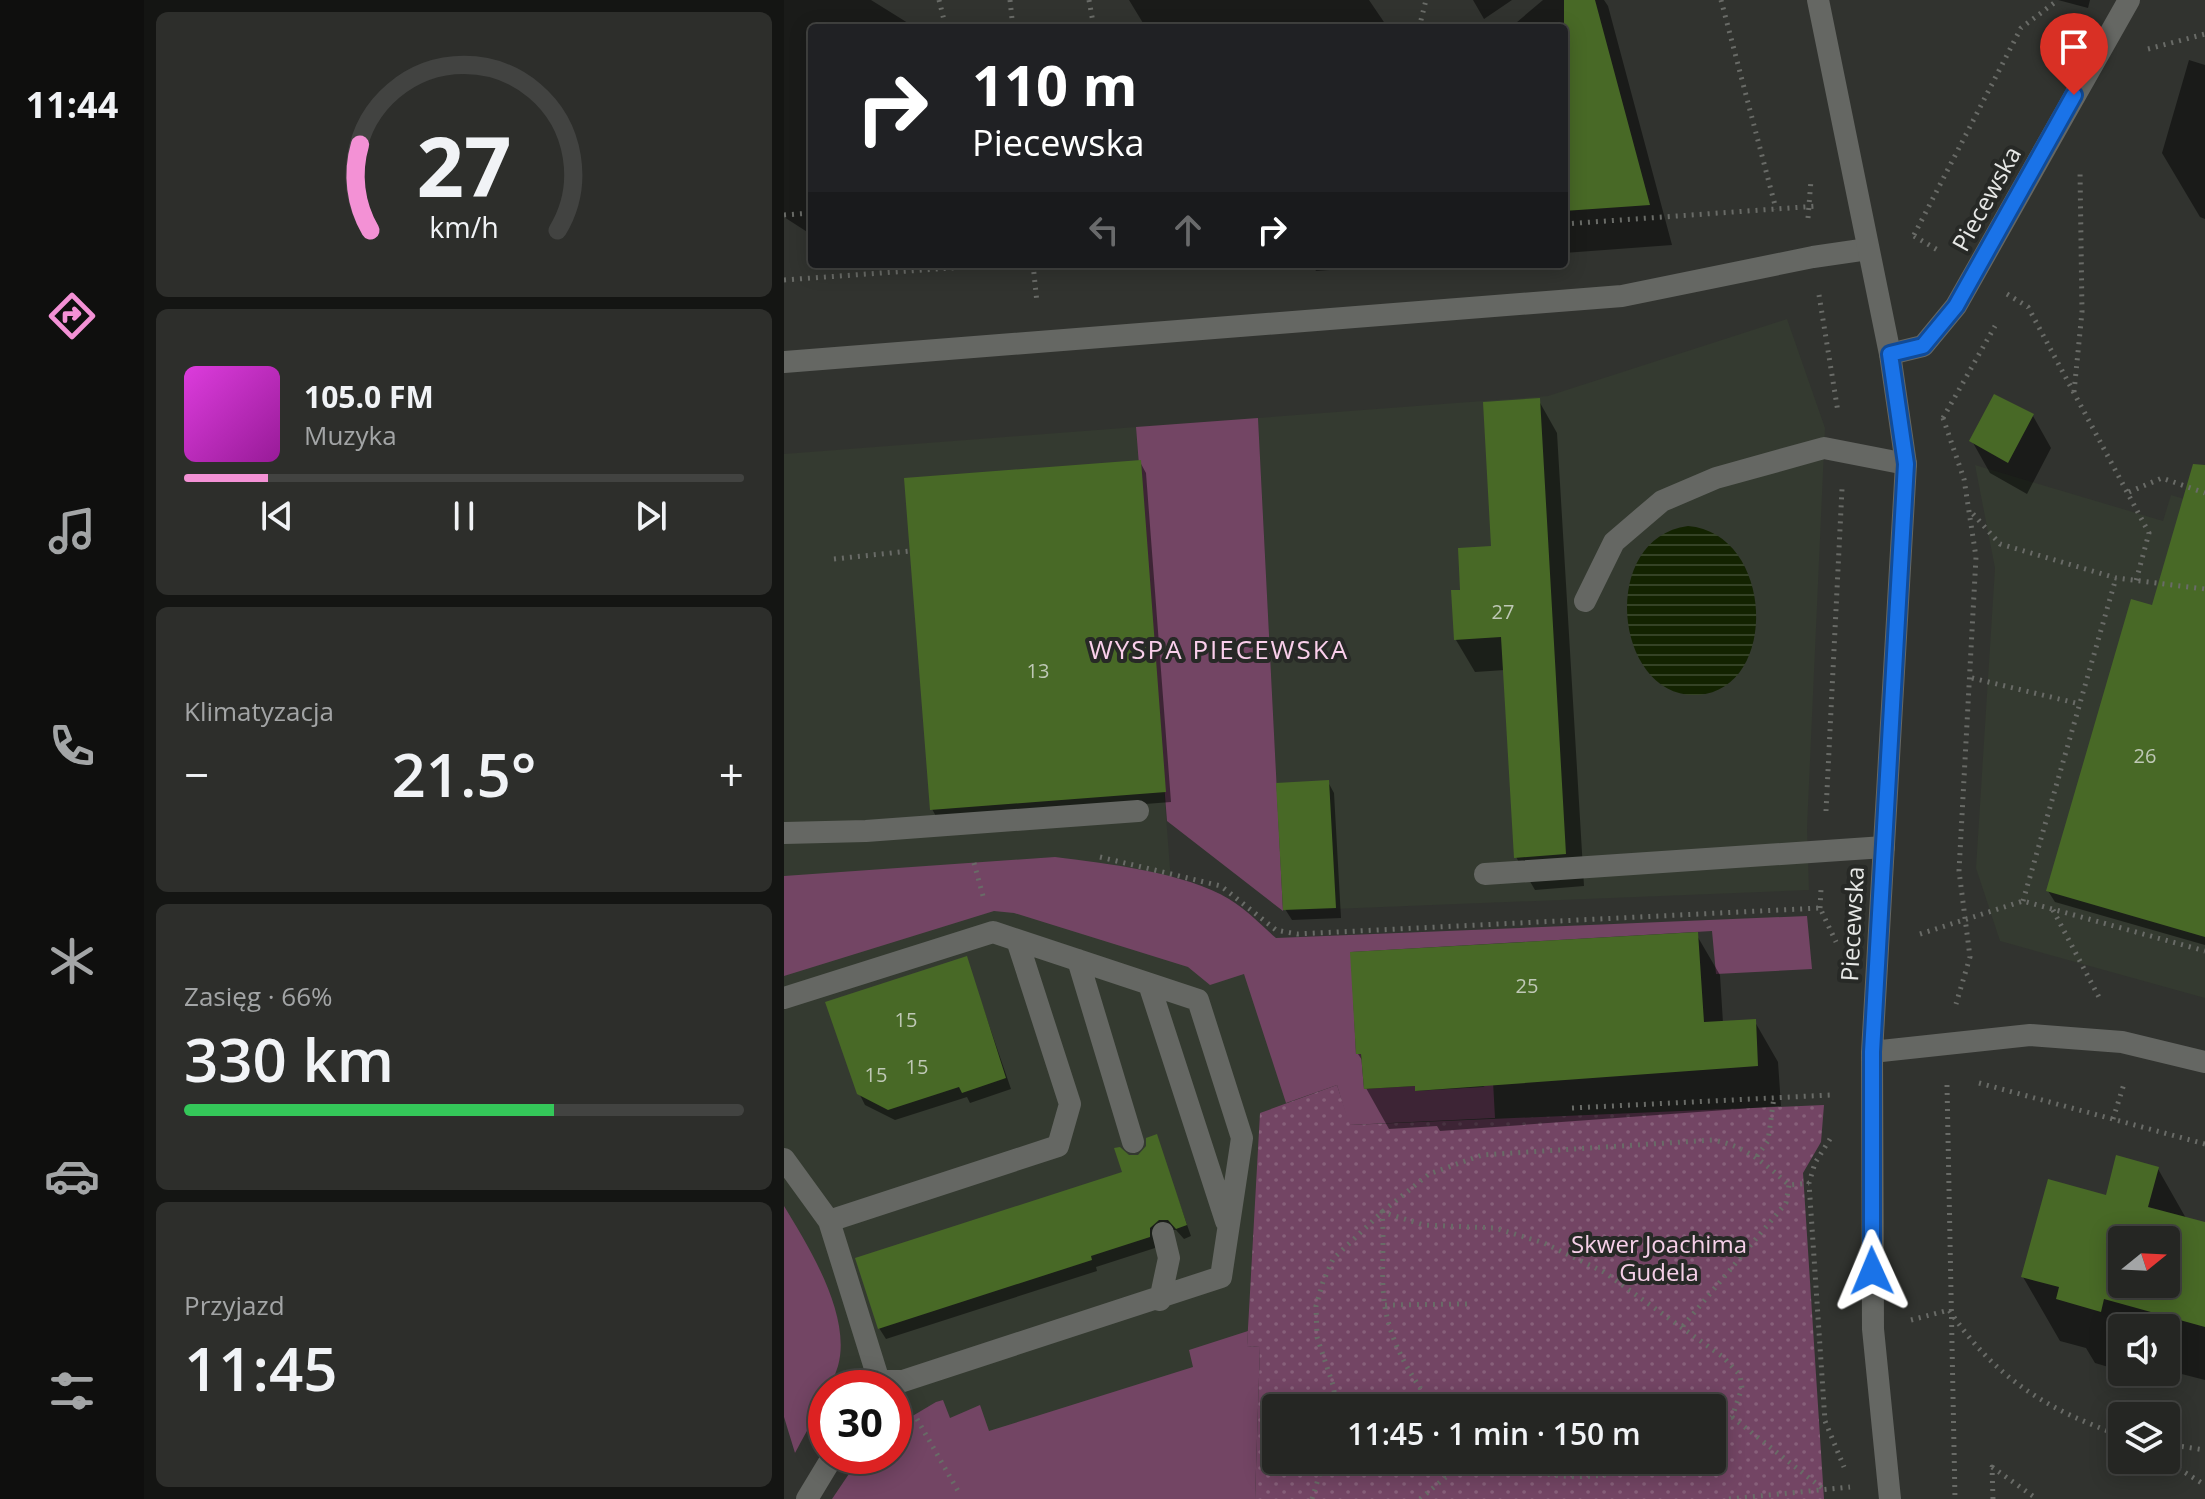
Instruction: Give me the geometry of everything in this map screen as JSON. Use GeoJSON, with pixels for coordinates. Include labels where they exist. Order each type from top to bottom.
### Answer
{"type":"FeatureCollection","features":[{"type":"Feature","properties":{"kind":"street","name":"Piecewska"},"geometry":{"type":"LineString","coordinates":[[1818,0],[1890,354],[1906,464],[1872,1052],[1873,1329],[1890,1499]]}},
{"type":"Feature","properties":{"kind":"street","name":"Piecewska"},"geometry":{"type":"LineString","coordinates":[[1890,354],[1923,346],[1956,306],[2129,0]]}},
{"type":"Feature","properties":{"kind":"street"},"geometry":{"type":"LineString","coordinates":[[784,362],[1622,296],[1813,257],[1868,249]]}},
{"type":"Feature","properties":{"kind":"street"},"geometry":{"type":"LineString","coordinates":[[1585,601],[1614,542],[1662,501],[1716,478],[1824,448],[1906,464]]}},
{"type":"Feature","properties":{"kind":"street"},"geometry":{"type":"LineString","coordinates":[[784,833],[866,831],[1138,811]]}},
{"type":"Feature","properties":{"kind":"street"},"geometry":{"type":"LineString","coordinates":[[1485,874],[1884,847]]}},
{"type":"Feature","properties":{"kind":"street"},"geometry":{"type":"LineString","coordinates":[[784,998],[993,932],[1198,1000],[1242,1138],[1221,1277],[1160,1300],[912,1378]]}},
{"type":"Feature","properties":{"kind":"street"},"geometry":{"type":"LineString","coordinates":[[829,1221],[1058,1146],[1070,1104],[1017,940]]}},
{"type":"Feature","properties":{"kind":"street"},"geometry":{"type":"LineString","coordinates":[[1078,960],[1133,1142]]}},
{"type":"Feature","properties":{"kind":"street"},"geometry":{"type":"LineString","coordinates":[[1149,984],[1228,1226]]}},
{"type":"Feature","properties":{"kind":"street"},"geometry":{"type":"LineString","coordinates":[[1872,1052],[2030,1035],[2122,1042],[2205,1062]]}},
{"type":"Feature","properties":{"kind":"street"},"geometry":{"type":"LineString","coordinates":[[784,1159],[829,1221],[873,1370]]}},
{"type":"Feature","properties":{"kind":"street"},"geometry":{"type":"LineString","coordinates":[[1160,1300],[1169,1258],[1163,1233]]}},
{"type":"Feature","properties":{"kind":"street"},"geometry":{"type":"LineString","coordinates":[[807,1499],[822,1474]]}},
{"type":"Feature","properties":{"kind":"path"},"geometry":{"type":"LineString","coordinates":[[939,0],[945,24]]}},
{"type":"Feature","properties":{"kind":"path"},"geometry":{"type":"LineString","coordinates":[[1010,0],[1013,24]]}},
{"type":"Feature","properties":{"kind":"path"},"geometry":{"type":"LineString","coordinates":[[1089,0],[1093,24]]}},
{"type":"Feature","properties":{"kind":"path"},"geometry":{"type":"LineString","coordinates":[[1420,24],[1426,0]]}},
{"type":"Feature","properties":{"kind":"path"},"geometry":{"type":"LineString","coordinates":[[1721,0],[1776,209]]}},
{"type":"Feature","properties":{"kind":"path"},"geometry":{"type":"LineString","coordinates":[[1904,237],[1914,236],[2021,28],[2058,0]]}},
{"type":"Feature","properties":{"kind":"path"},"geometry":{"type":"LineString","coordinates":[[2074,393],[2082,312],[2080,165]]}},
{"type":"Feature","properties":{"kind":"path"},"geometry":{"type":"LineString","coordinates":[[1813,170],[1807,207],[1844,450],[1820,908],[1836,938],[1835,953]]}},
{"type":"Feature","properties":{"kind":"path"},"geometry":{"type":"LineString","coordinates":[[1568,224],[1807,207]]}},
{"type":"Feature","properties":{"kind":"path"},"geometry":{"type":"LineString","coordinates":[[784,215],[808,213]]}},
{"type":"Feature","properties":{"kind":"path"},"geometry":{"type":"LineString","coordinates":[[784,280],[950,268]]}},
{"type":"Feature","properties":{"kind":"path"},"geometry":{"type":"LineString","coordinates":[[2028,307],[2149,533],[2136,581]]}},
{"type":"Feature","properties":{"kind":"path"},"geometry":{"type":"LineString","coordinates":[[1943,419],[1964,479],[1976,557],[1972,678],[1959,871],[1970,957],[1952,1016]]}},
{"type":"Feature","properties":{"kind":"path"},"geometry":{"type":"LineString","coordinates":[[2129,492],[2162,478],[2205,493]]}},
{"type":"Feature","properties":{"kind":"path"},"geometry":{"type":"LineString","coordinates":[[1971,512],[2000,544],[2116,578],[2205,589]]}},
{"type":"Feature","properties":{"kind":"path"},"geometry":{"type":"LineString","coordinates":[[834,559],[910,551]]}},
{"type":"Feature","properties":{"kind":"path"},"geometry":{"type":"LineString","coordinates":[[2023,901],[2116,578]]}},
{"type":"Feature","properties":{"kind":"path"},"geometry":{"type":"LineString","coordinates":[[1972,678],[2080,704]]}},
{"type":"Feature","properties":{"kind":"path"},"geometry":{"type":"LineString","coordinates":[[1086,855],[1221,886],[1276,930],[1297,934],[1820,908]]}},
{"type":"Feature","properties":{"kind":"path"},"geometry":{"type":"LineString","coordinates":[[972,857],[985,856]]}},
{"type":"Feature","properties":{"kind":"path"},"geometry":{"type":"LineString","coordinates":[[1906,938],[2023,901],[2205,951]]}},
{"type":"Feature","properties":{"kind":"path"},"geometry":{"type":"LineString","coordinates":[[1830,1107],[1831,1079]]}},
{"type":"Feature","properties":{"kind":"path"},"geometry":{"type":"LineString","coordinates":[[1969,1084],[1980,1083],[2205,1144]]}},
{"type":"Feature","properties":{"kind":"path"},"geometry":{"type":"LineString","coordinates":[[1955,1499],[1946,1088],[1958,1086]]}},
{"type":"Feature","properties":{"kind":"path"},"geometry":{"type":"LineString","coordinates":[[1572,1108],[1831,1095]]}},
{"type":"Feature","properties":{"kind":"path"},"geometry":{"type":"LineString","coordinates":[[1757,1156],[1768,1141],[1774,1097]]}},
{"type":"Feature","properties":{"kind":"path"},"geometry":{"type":"LineString","coordinates":[[1830,1132],[1829,1144],[1815,1163],[1809,1183],[1825,1421],[1845,1470]]}},
{"type":"Feature","properties":{"kind":"path"},"geometry":{"type":"LineString","coordinates":[[1335,1394],[1317,1337],[1316,1306],[1333,1259],[1382,1212],[1429,1174],[1482,1155],[1713,1140],[1737,1144],[1757,1156],[1789,1185],[1809,1183]]}},
{"type":"Feature","properties":{"kind":"path"},"geometry":{"type":"LineString","coordinates":[[1683,1327],[1786,1203],[1789,1185]]}},
{"type":"Feature","properties":{"kind":"path"},"geometry":{"type":"LineString","coordinates":[[1382,1212],[1385,1305],[1396,1345],[1424,1394]]}},
{"type":"Feature","properties":{"kind":"path"},"geometry":{"type":"LineString","coordinates":[[1382,1212],[1424,1225],[1495,1228],[1544,1243],[1604,1272],[1723,1357],[1740,1375],[1742,1388],[1732,1417],[1726,1421]]}},
{"type":"Feature","properties":{"kind":"path"},"geometry":{"type":"LineString","coordinates":[[1385,1305],[1467,1304]]}},
{"type":"Feature","properties":{"kind":"path"},"geometry":{"type":"LineString","coordinates":[[1873,1329],[1949,1310]]}},
{"type":"Feature","properties":{"kind":"path"},"geometry":{"type":"LineString","coordinates":[[1949,1310],[1970,1340],[2020,1387],[2069,1418],[2108,1431]]}},
{"type":"Feature","properties":{"kind":"path"},"geometry":{"type":"LineString","coordinates":[[1732,1417],[1822,1489]]}},
{"type":"Feature","properties":{"kind":"path"},"geometry":{"type":"LineString","coordinates":[[2180,1446],[2205,1450]]}},
{"type":"Feature","properties":{"kind":"path"},"geometry":{"type":"LineString","coordinates":[[937,1453],[958,1491]]}},
{"type":"Feature","properties":{"kind":"path"},"geometry":{"type":"LineString","coordinates":[[1993,1499],[1992,1467],[2037,1499]]}},
{"type":"Feature","properties":{"kind":"path"},"geometry":{"type":"LineString","coordinates":[[2180,1469],[2205,1485]]}},
{"type":"Feature","properties":{"kind":"path"},"geometry":{"type":"LineString","coordinates":[[1312,1499],[1320,1474]]}},
{"type":"Feature","properties":{"kind":"path"},"geometry":{"type":"LineString","coordinates":[[1420,1499],[1449,1474]]}},
{"type":"Feature","properties":{"kind":"path"},"geometry":{"type":"LineString","coordinates":[[1572,1474],[1605,1477],[1614,1474]]}},
{"type":"Feature","properties":{"kind":"path"},"geometry":{"type":"LineString","coordinates":[[1729,1499],[1850,1484],[1851,1499]]}},
{"type":"Feature","properties":{"kind":"shaded area"},"geometry":{"type":"Polygon","coordinates":[[[1787,319],[1825,428],[1807,828],[1809,890],[1283,911],[1258,418],[1548,396],[1787,319]]]}},
{"type":"Feature","properties":{"kind":"shaded area"},"geometry":{"type":"Polygon","coordinates":[[[1136,427],[1172,894],[1215,908],[1337,1085],[1260,1113],[1247,1346],[1255,1499],[912,1458],[912,1370],[833,1370],[784,1226],[784,454],[1136,427]]]}},
{"type":"Feature","properties":{"kind":"shaded area"},"geometry":{"type":"Polygon","coordinates":[[[1975,465],[2163,521],[2171,495],[2205,505],[2205,998],[2000,941],[1976,868],[1995,568],[1975,465]]]}},
{"type":"Feature","properties":{"kind":"shaded area"},"geometry":{"type":"Polygon","coordinates":[[[1688,526],[1716,535],[1737,555],[1751,581],[1756,611],[1754,641],[1743,667],[1725,686],[1698,695],[1670,690],[1648,672],[1634,647],[1627,617],[1629,586],[1639,558],[1659,537],[1688,526]]]}},
{"type":"Feature","properties":{"kind":"green space"},"geometry":{"type":"Polygon","coordinates":[[[1258,418],[1283,911],[1167,821],[1136,427],[1258,418]]]}},
{"type":"Feature","properties":{"kind":"green space"},"geometry":{"type":"Polygon","coordinates":[[[1055,857],[1145,870],[1191,882],[1235,903],[1276,938],[1807,916],[1812,969],[1716,974],[1712,931],[1351,952],[1356,1054],[1361,1054],[1364,1089],[1415,1086],[1415,1091],[1483,1087],[1493,1081],[1495,1118],[1349,1125],[1337,1085],[1286,1103],[1244,974],[1210,985],[1188,967],[1014,913],[994,911],[784,976],[784,876],[1055,857]]]}},
{"type":"Feature","properties":{"kind":"green space","name":"Skwer Joachima Gudela"},"geometry":{"type":"Polygon","coordinates":[[[1337,1085],[1350,1125],[1824,1105],[1821,1142],[1803,1173],[1824,1499],[1255,1499],[1260,1347],[1247,1346],[1260,1113],[1337,1085]]]}},
{"type":"Feature","properties":{"kind":"green space"},"geometry":{"type":"Polygon","coordinates":[[[784,1206],[826,1283],[834,1304],[841,1346],[837,1370],[808,1370],[808,1430],[795,1453],[784,1417],[784,1206]]]}},
{"type":"Feature","properties":{"kind":"green space"},"geometry":{"type":"Polygon","coordinates":[[[1248,1331],[1247,1346],[1260,1347],[1255,1499],[832,1499],[849,1474],[912,1474],[912,1416],[936,1402],[943,1400],[950,1418],[980,1405],[989,1431],[1193,1367],[1189,1350],[1248,1331]]]}},
{"type":"Feature","properties":{"kind":"building"},"geometry":{"type":"Polygon","coordinates":[[[1564,0],[1595,0],[1650,205],[1568,211],[1568,24],[1564,24],[1564,0]]]}},
{"type":"Feature","properties":{"kind":"building"},"geometry":{"type":"Polygon","coordinates":[[[1994,394],[2034,414],[2008,463],[1969,441],[1994,394]]]}},
{"type":"Feature","properties":{"kind":"building"},"geometry":{"type":"Polygon","coordinates":[[[1540,398],[1566,854],[1514,858],[1501,637],[1454,640],[1451,590],[1460,590],[1458,548],[1491,546],[1483,402],[1540,398]]]}},
{"type":"Feature","properties":{"kind":"building"},"geometry":{"type":"Polygon","coordinates":[[[1141,460],[1166,792],[930,810],[904,478],[1141,460]]]}},
{"type":"Feature","properties":{"kind":"building"},"geometry":{"type":"Polygon","coordinates":[[[2193,464],[2205,465],[2205,937],[2046,891],[2131,599],[2152,605],[2193,464]]]}},
{"type":"Feature","properties":{"kind":"building"},"geometry":{"type":"Polygon","coordinates":[[[1329,780],[1336,908],[1283,910],[1276,783],[1329,780]]]}},
{"type":"Feature","properties":{"kind":"building"},"geometry":{"type":"Polygon","coordinates":[[[1698,932],[1704,1022],[1756,1019],[1758,1066],[1415,1091],[1415,1086],[1364,1089],[1361,1054],[1356,1054],[1350,952],[1698,932]]]}},
{"type":"Feature","properties":{"kind":"building"},"geometry":{"type":"Polygon","coordinates":[[[967,956],[1006,1078],[962,1093],[959,1087],[888,1110],[857,1094],[825,1002],[967,956]]]}},
{"type":"Feature","properties":{"kind":"building"},"geometry":{"type":"Polygon","coordinates":[[[1157,1134],[1187,1225],[1176,1229],[1168,1220],[1159,1220],[1150,1228],[1150,1237],[1091,1256],[1092,1260],[878,1329],[855,1258],[1122,1172],[1114,1148],[1120,1147],[1129,1155],[1138,1155],[1146,1146],[1146,1138],[1157,1134]]]}},
{"type":"Feature","properties":{"kind":"building"},"geometry":{"type":"Polygon","coordinates":[[[2116,1155],[2159,1167],[2148,1207],[2205,1222],[2205,1327],[2180,1320],[2180,1314],[2158,1314],[2104,1299],[2101,1312],[2056,1299],[2059,1287],[2021,1277],[2048,1179],[2106,1195],[2116,1155]]]}},
{"type":"Feature","properties":{"kind":"district","name":"WYSPA PIECEWSKA"},"geometry":{"type":"Point","coordinates":[1219,650]}},
{"type":"Feature","properties":{"kind":"route"},"geometry":{"type":"LineString","coordinates":[[1872,1271],[1872,1052],[1906,464],[1890,354],[1923,346],[1956,306],[2074,95]]}}]}
